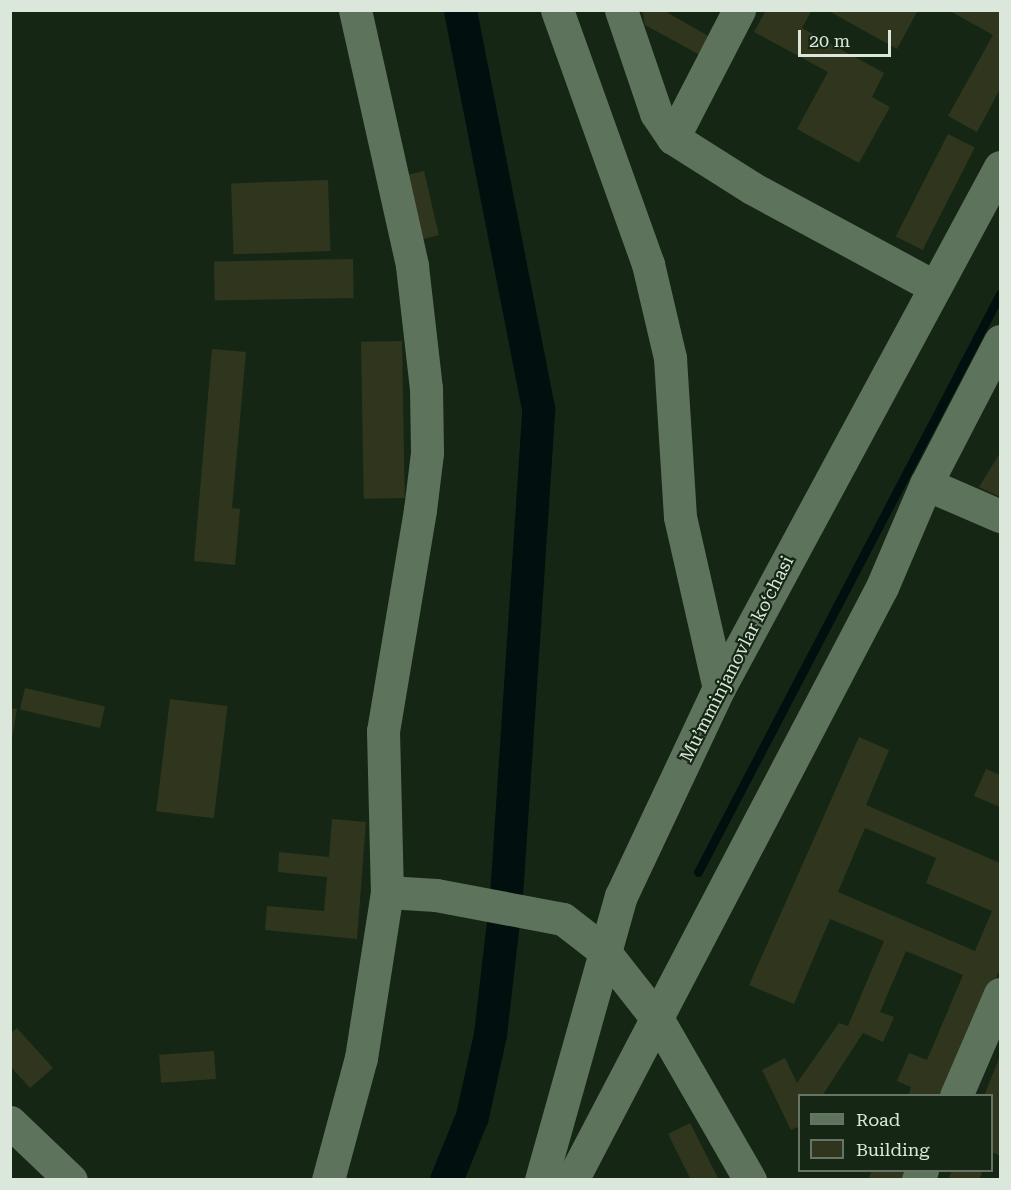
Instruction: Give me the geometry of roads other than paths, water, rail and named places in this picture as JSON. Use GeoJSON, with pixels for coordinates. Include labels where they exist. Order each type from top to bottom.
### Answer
{"type":"FeatureCollection","features":[{"type":"Feature","properties":{"kind":"street"},"geometry":{"type":"LineString","coordinates":[[328,1179],[361,1058],[387,891],[383,731],[420,510],[427,453],[426,388],[412,266],[355,10]]}},
{"type":"Feature","properties":{"kind":"street"},"geometry":{"type":"LineString","coordinates":[[557,10],[648,264],[670,358],[680,517],[719,688]]}},
{"type":"Feature","properties":{"kind":"street"},"geometry":{"type":"LineString","coordinates":[[621,10],[656,113],[673,138],[752,188],[935,288]]}},
{"type":"Feature","properties":{"kind":"street"},"geometry":{"type":"LineString","coordinates":[[673,138],[739,10]]}},
{"type":"Feature","properties":{"kind":"street","name":"Mu’mminjanovlar ko‘chasi"},"geometry":{"type":"LineString","coordinates":[[541,1179],[603,950],[621,896],[719,688],[1000,167]]}},
{"type":"Feature","properties":{"kind":"street"},"geometry":{"type":"LineString","coordinates":[[572,1179],[658,1020],[882,587],[926,484],[1000,341]]}},
{"type":"Feature","properties":{"kind":"street"},"geometry":{"type":"LineString","coordinates":[[926,484],[1000,516]]}},
{"type":"Feature","properties":{"kind":"street"},"geometry":{"type":"LineString","coordinates":[[387,891],[436,895],[563,919],[603,950],[658,1020],[750,1179]]}},
{"type":"Feature","properties":{"kind":"street"},"geometry":{"type":"LineString","coordinates":[[956,1094],[1000,994]]}},
{"type":"Feature","properties":{"kind":"street"},"geometry":{"type":"LineString","coordinates":[[10,1122],[71,1179]]}},
{"type":"Feature","properties":{"kind":"waterway"},"geometry":{"type":"LineString","coordinates":[[446,1180],[472,1116],[490,1034],[506,896],[538,408],[460,10]]}},
{"type":"Feature","properties":{"kind":"waterway"},"geometry":{"type":"LineString","coordinates":[[698,872],[1000,294]]}}]}
